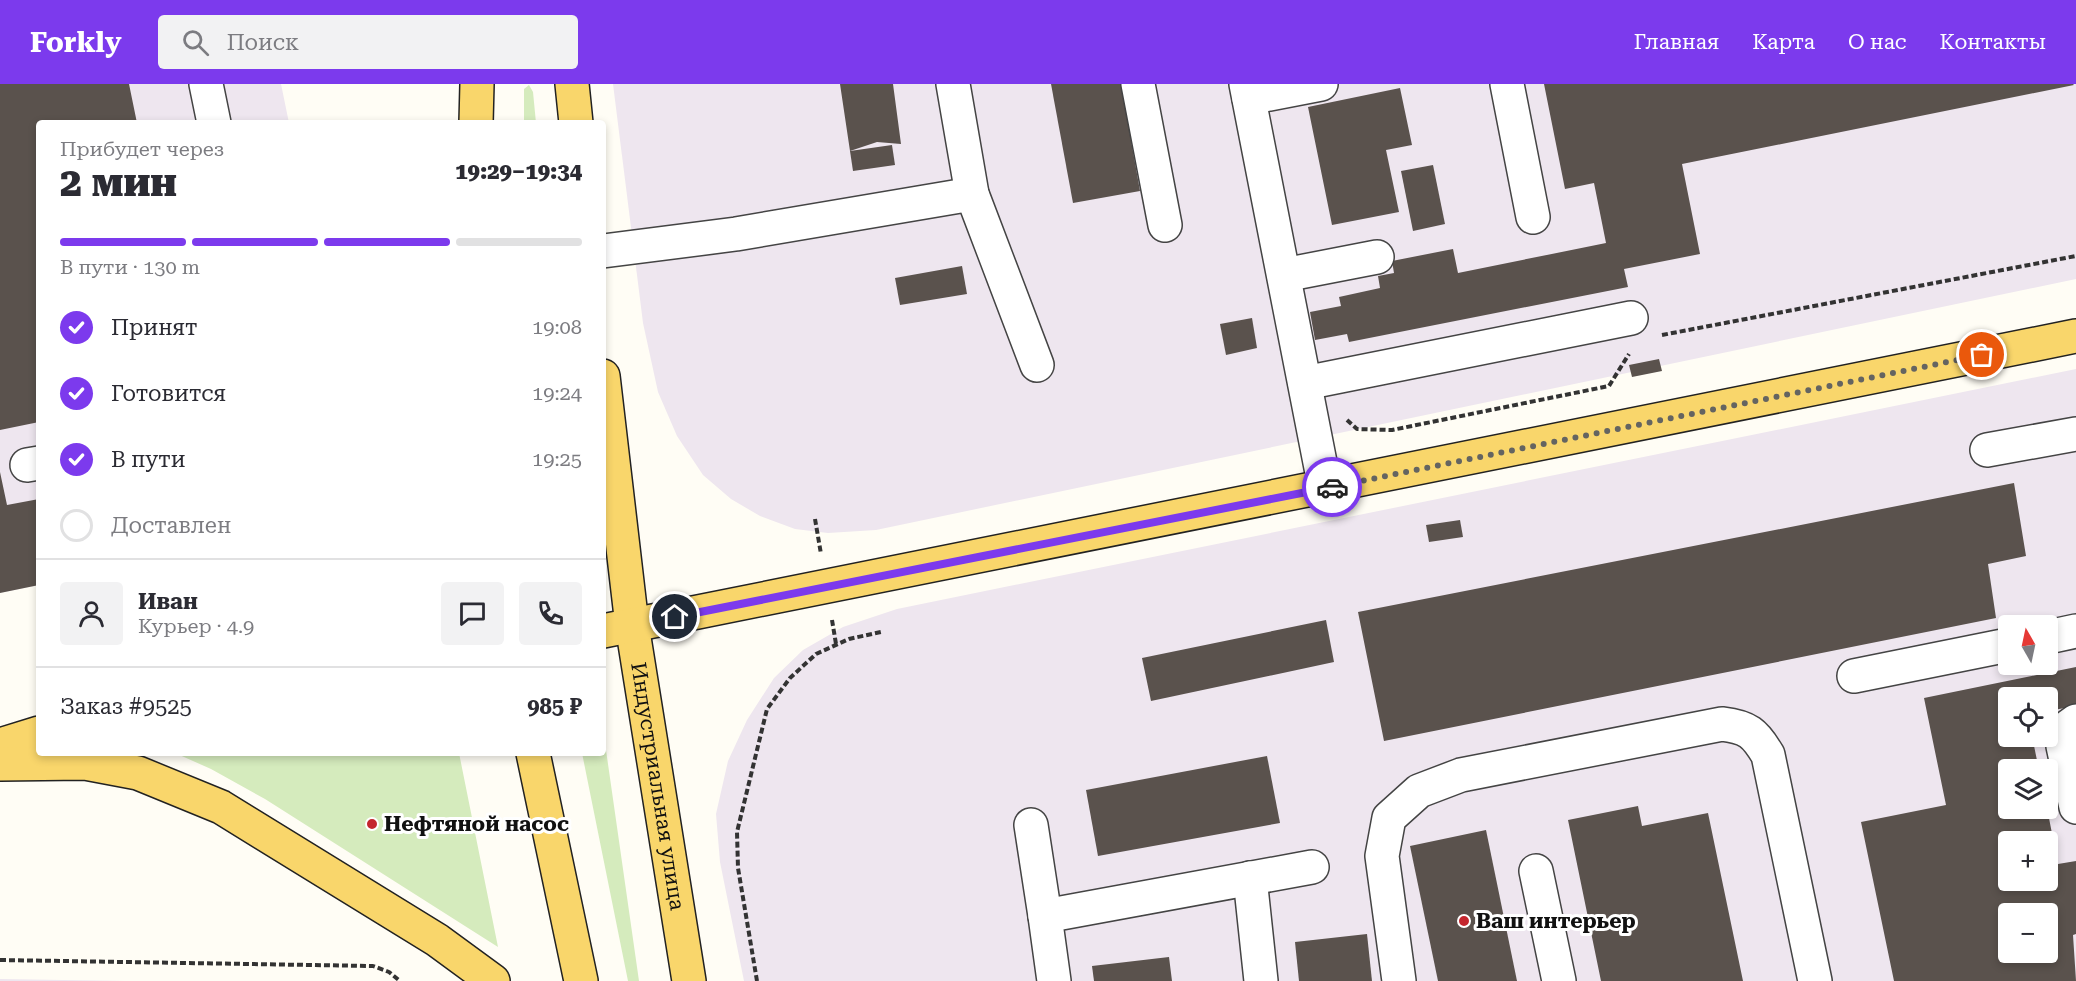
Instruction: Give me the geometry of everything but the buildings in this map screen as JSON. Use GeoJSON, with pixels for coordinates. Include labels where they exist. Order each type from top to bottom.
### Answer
{"type":"FeatureCollection","features":[{"type":"Feature","properties":{"kind":"main road"},"geometry":{"type":"LineString","coordinates":[[476,120],[477,84]]}},
{"type":"Feature","properties":{"kind":"main road"},"geometry":{"type":"LineString","coordinates":[[572,84],[576,120]]}},
{"type":"Feature","properties":{"kind":"main road"},"geometry":{"type":"LineString","coordinates":[[617,628],[1326,488],[2076,336]]}},
{"type":"Feature","properties":{"kind":"main road","name":"Индустриальная улица"},"geometry":{"type":"LineString","coordinates":[[606,430],[617,628],[688,981]]}},
{"type":"Feature","properties":{"kind":"main road"},"geometry":{"type":"LineString","coordinates":[[0,745],[36,734]]}},
{"type":"Feature","properties":{"kind":"main road"},"geometry":{"type":"LineString","coordinates":[[0,753],[36,746]]}},
{"type":"Feature","properties":{"kind":"main road"},"geometry":{"type":"LineString","coordinates":[[534,756],[581,981]]}},
{"type":"Feature","properties":{"kind":"main road"},"geometry":{"type":"LineString","coordinates":[[0,764],[96,765],[138,773],[221,807],[437,940],[493,981]]}},
{"type":"Feature","properties":{"kind":"lane"},"geometry":{"type":"LineString","coordinates":[[207,84],[213,120]]}},
{"type":"Feature","properties":{"kind":"lane"},"geometry":{"type":"LineString","coordinates":[[953,84],[972,194],[1037,365]]}},
{"type":"Feature","properties":{"kind":"lane"},"geometry":{"type":"LineString","coordinates":[[1138,84],[1165,225]]}},
{"type":"Feature","properties":{"kind":"lane"},"geometry":{"type":"LineString","coordinates":[[1321,84],[1248,91],[1284,275],[1316,380],[1326,488]]}},
{"type":"Feature","properties":{"kind":"lane"},"geometry":{"type":"LineString","coordinates":[[1507,84],[1533,217]]}},
{"type":"Feature","properties":{"kind":"lane"},"geometry":{"type":"LineString","coordinates":[[606,250],[736,234],[972,194]]}},
{"type":"Feature","properties":{"kind":"lane"},"geometry":{"type":"LineString","coordinates":[[1284,275],[1377,257]]}},
{"type":"Feature","properties":{"kind":"lane"},"geometry":{"type":"LineString","coordinates":[[1316,380],[1638,334]]}},
{"type":"Feature","properties":{"kind":"lane"},"geometry":{"type":"LineString","coordinates":[[1987,450],[2076,434]]}},
{"type":"Feature","properties":{"kind":"lane"},"geometry":{"type":"LineString","coordinates":[[2058,635],[2076,631]]}},
{"type":"Feature","properties":{"kind":"lane"},"geometry":{"type":"LineString","coordinates":[[1854,676],[1998,647]]}},
{"type":"Feature","properties":{"kind":"lane"},"geometry":{"type":"LineString","coordinates":[[2076,721],[2069,726],[2063,746],[2076,807]]}},
{"type":"Feature","properties":{"kind":"lane"},"geometry":{"type":"LineString","coordinates":[[1399,981],[1382,856],[1389,818],[1419,791],[1461,775],[1722,724],[1743,727],[1759,739],[1768,755],[1815,981]]}},
{"type":"Feature","properties":{"kind":"lane"},"geometry":{"type":"LineString","coordinates":[[1031,825],[1054,981]]}},
{"type":"Feature","properties":{"kind":"lane"},"geometry":{"type":"LineString","coordinates":[[1045,916],[1312,867]]}},
{"type":"Feature","properties":{"kind":"lane"},"geometry":{"type":"LineString","coordinates":[[1536,871],[1559,981]]}},
{"type":"Feature","properties":{"kind":"lane"},"geometry":{"type":"LineString","coordinates":[[1250,878],[1261,981]]}},
{"type":"Feature","properties":{"kind":"path"},"geometry":{"type":"LineString","coordinates":[[1316,380],[1335,409],[1357,429],[1392,430],[1609,386],[1638,334],[2076,256]]}},
{"type":"Feature","properties":{"kind":"path"},"geometry":{"type":"LineString","coordinates":[[757,981],[738,868],[737,832],[756,743],[767,709],[790,678],[816,654],[849,639],[881,632]]}},
{"type":"Feature","properties":{"kind":"path"},"geometry":{"type":"LineString","coordinates":[[0,960],[373,966],[389,972],[400,981]]}},
{"type":"Feature","properties":{"kind":"shaded area"},"geometry":{"type":"Polygon","coordinates":[[[0,84],[281,84],[288,120],[36,120],[36,586],[0,593],[0,84]]]}},
{"type":"Feature","properties":{"kind":"shaded area"},"geometry":{"type":"Polygon","coordinates":[[[613,84],[2076,84],[2076,279],[876,530],[828,533],[795,529],[760,516],[731,499],[703,475],[677,436],[658,392],[643,323],[613,84]]]}},
{"type":"Feature","properties":{"kind":"shaded area"},"geometry":{"type":"Polygon","coordinates":[[[2076,369],[2076,981],[744,981],[720,862],[716,814],[728,761],[747,720],[774,678],[803,650],[843,627],[897,609],[2076,369]]]}},
{"type":"Feature","properties":{"kind":"shaded area"},"geometry":{"type":"Polygon","coordinates":[[[0,979],[126,981],[0,981],[0,979]]]}},
{"type":"Feature","properties":{"kind":"green space"},"geometry":{"type":"Polygon","coordinates":[[[529,85],[533,92],[536,120],[524,120],[524,89],[529,85]]]}},
{"type":"Feature","properties":{"kind":"green space"},"geometry":{"type":"Polygon","coordinates":[[[606,750],[639,981],[628,981],[583,756],[606,756],[606,750]]]}},
{"type":"Feature","properties":{"kind":"green space"},"geometry":{"type":"Polygon","coordinates":[[[182,756],[460,756],[498,947],[265,799],[211,769],[182,756]]]}},
{"type":"Feature","properties":{"kind":"way so far"},"geometry":{"type":"LineString","coordinates":[[1332,487],[1982,355]]}},
{"type":"Feature","properties":{"kind":"place","name":"Нефтяной насос"},"geometry":{"type":"Point","coordinates":[372,824]}},
{"type":"Feature","properties":{"kind":"place","name":"Ваш интерьер"},"geometry":{"type":"Point","coordinates":[1464,921]}},
{"type":"Feature","properties":{"kind":"route"},"geometry":{"type":"LineString","coordinates":[[675,617],[1332,487]]}}]}
